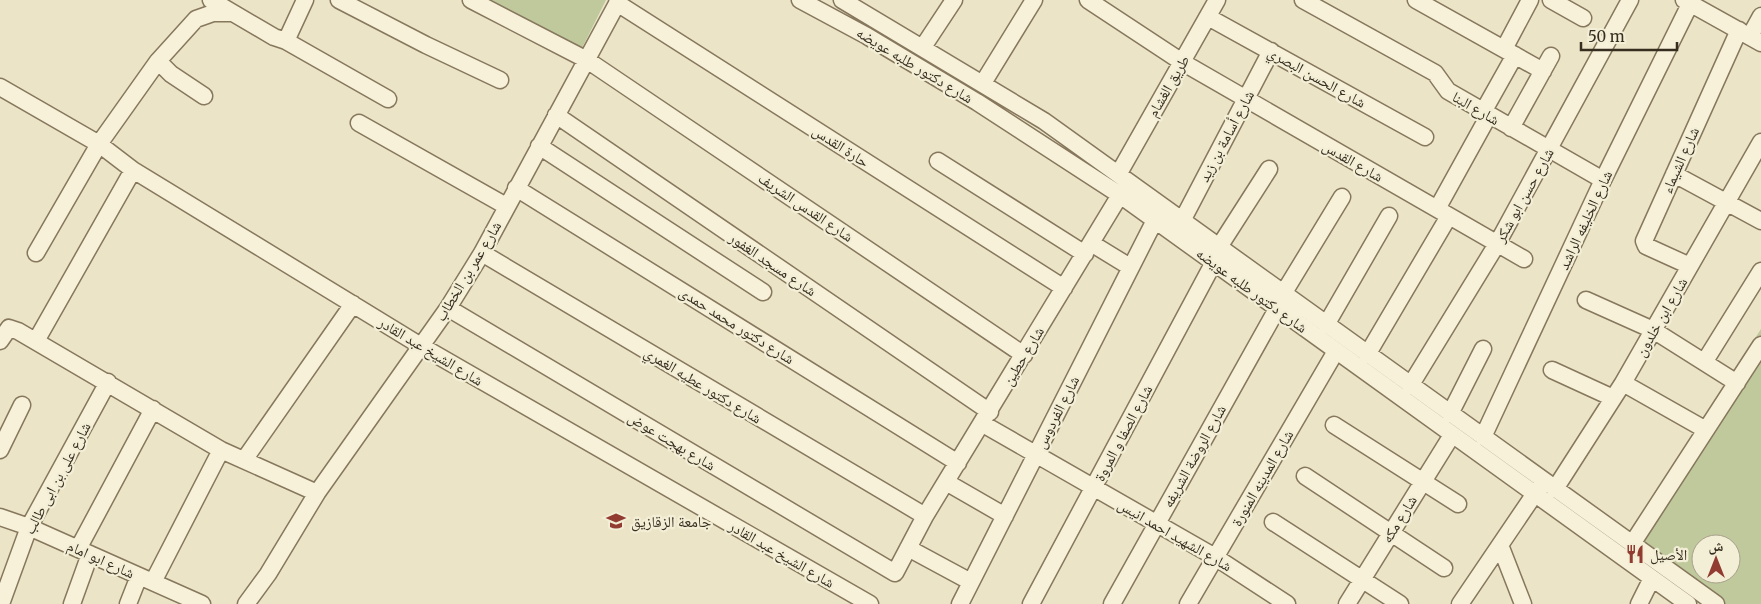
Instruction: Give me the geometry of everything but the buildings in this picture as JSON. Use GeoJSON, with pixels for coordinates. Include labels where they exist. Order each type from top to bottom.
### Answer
{"type":"FeatureCollection","features":[{"type":"Feature","properties":{"kind":"street"},"geometry":{"type":"LineString","coordinates":[[211,0],[274,37],[286,41],[388,99]]}},
{"type":"Feature","properties":{"kind":"street"},"geometry":{"type":"LineString","coordinates":[[286,41],[305,0]]}},
{"type":"Feature","properties":{"kind":"street"},"geometry":{"type":"LineString","coordinates":[[339,0],[426,45],[500,80]]}},
{"type":"Feature","properties":{"kind":"street","name":"شارع القدس الشريف"},"geometry":{"type":"LineString","coordinates":[[471,0],[587,60],[1024,355]]}},
{"type":"Feature","properties":{"kind":"street","name":"شارع دكتور طلبه عويضه"},"geometry":{"type":"LineString","coordinates":[[800,0],[867,36],[977,102],[1120,195],[1154,220],[1216,255],[1280,301],[1336,351],[1452,435],[1544,488],[1632,544],[1716,604]]}},
{"type":"Feature","properties":{"kind":"street","name":"شارع دكتور طلبه عويضه"},"geometry":{"type":"LineString","coordinates":[[842,0],[865,6],[923,47],[1044,121],[1118,172],[1182,221],[1216,255]]}},
{"type":"Feature","properties":{"kind":"street"},"geometry":{"type":"LineString","coordinates":[[923,47],[954,0]]}},
{"type":"Feature","properties":{"kind":"street"},"geometry":{"type":"LineString","coordinates":[[983,83],[1034,0]]}},
{"type":"Feature","properties":{"kind":"street","name":"شارع القدس"},"geometry":{"type":"LineString","coordinates":[[1088,0],[1182,62],[1524,259]]}},
{"type":"Feature","properties":{"kind":"street","name":"طريق الغشام"},"geometry":{"type":"LineString","coordinates":[[1118,172],[1217,0]]}},
{"type":"Feature","properties":{"kind":"street","name":"شارع البنا"},"geometry":{"type":"LineString","coordinates":[[1303,0],[1435,73],[1448,91],[1604,180]]}},
{"type":"Feature","properties":{"kind":"street"},"geometry":{"type":"LineString","coordinates":[[1416,0],[1543,71]]}},
{"type":"Feature","properties":{"kind":"street"},"geometry":{"type":"LineString","coordinates":[[1367,355],[1443,212],[1486,113],[1530,0]]}},
{"type":"Feature","properties":{"kind":"street"},"geometry":{"type":"LineString","coordinates":[[1551,0],[1583,18]]}},
{"type":"Feature","properties":{"kind":"street","name":"شارع حسن ابو شكر"},"geometry":{"type":"LineString","coordinates":[[1410,386],[1497,244],[1629,0]]}},
{"type":"Feature","properties":{"kind":"street"},"geometry":{"type":"LineString","coordinates":[[1689,1],[1750,36]]}},
{"type":"Feature","properties":{"kind":"street","name":"شارع الخليفه الراشد"},"geometry":{"type":"LineString","coordinates":[[1483,437],[1689,1]]}},
{"type":"Feature","properties":{"kind":"street","name":"شارع عمر بن الخطاب"},"geometry":{"type":"LineString","coordinates":[[246,604],[268,574],[318,493],[448,308],[482,253],[618,2]]}},
{"type":"Feature","properties":{"kind":"street","name":"حارة القدس"},"geometry":{"type":"LineString","coordinates":[[618,2],[1064,288]]}},
{"type":"Feature","properties":{"kind":"street"},"geometry":{"type":"LineString","coordinates":[[36,253],[98,144],[158,61],[196,18],[213,13],[233,13]]}},
{"type":"Feature","properties":{"kind":"street","name":"شارع الشيماء"},"geometry":{"type":"LineString","coordinates":[[1690,266],[1646,246],[1644,243],[1674,174],[1761,16]]}},
{"type":"Feature","properties":{"kind":"street","name":"شارع الحسن البصري"},"geometry":{"type":"LineString","coordinates":[[1208,17],[1426,137]]}},
{"type":"Feature","properties":{"kind":"street","name":"شارع أسامة بن زيد"},"geometry":{"type":"LineString","coordinates":[[1182,221],[1271,51]]}},
{"type":"Feature","properties":{"kind":"street"},"geometry":{"type":"LineString","coordinates":[[1511,128],[1551,56]]}},
{"type":"Feature","properties":{"kind":"street"},"geometry":{"type":"LineString","coordinates":[[158,61],[171,74],[204,96]]}},
{"type":"Feature","properties":{"kind":"street","name":"شارع الشيخ عبد القادر"},"geometry":{"type":"LineString","coordinates":[[0,87],[98,144],[133,170],[421,346],[846,598],[870,604]]}},
{"type":"Feature","properties":{"kind":"street","name":"شارع مسجد الغفور"},"geometry":{"type":"LineString","coordinates":[[556,115],[986,418]]}},
{"type":"Feature","properties":{"kind":"street"},"geometry":{"type":"LineString","coordinates":[[359,123],[506,206]]}},
{"type":"Feature","properties":{"kind":"street","name":"شارع ابن خلدون"},"geometry":{"type":"LineString","coordinates":[[1460,604],[1500,545],[1623,383],[1761,142]]}},
{"type":"Feature","properties":{"kind":"street"},"geometry":{"type":"LineString","coordinates":[[539,146],[763,292]]}},
{"type":"Feature","properties":{"kind":"street"},"geometry":{"type":"LineString","coordinates":[[938,160],[1088,248],[1130,267]]}},
{"type":"Feature","properties":{"kind":"street","name":"شارع الصفا و المروة"},"geometry":{"type":"LineString","coordinates":[[1031,604],[1216,255],[1269,169]]}},
{"type":"Feature","properties":{"kind":"street"},"geometry":{"type":"LineString","coordinates":[[36,340],[133,170]]}},
{"type":"Feature","properties":{"kind":"street"},"geometry":{"type":"LineString","coordinates":[[1674,174],[1761,221]]}},
{"type":"Feature","properties":{"kind":"street","name":"شارع دكتور محمد حمدى"},"geometry":{"type":"LineString","coordinates":[[516,188],[958,463]]}},
{"type":"Feature","properties":{"kind":"street","name":"شارع حطين"},"geometry":{"type":"LineString","coordinates":[[895,573],[925,516],[1120,195]]}},
{"type":"Feature","properties":{"kind":"street","name":"شارع الروضة الشريفه"},"geometry":{"type":"LineString","coordinates":[[1112,604],[1280,301],[1342,197]]}},
{"type":"Feature","properties":{"kind":"street"},"geometry":{"type":"LineString","coordinates":[[1326,325],[1389,216]]}},
{"type":"Feature","properties":{"kind":"street","name":"شارع الفردوس"},"geometry":{"type":"LineString","coordinates":[[960,604],[1154,220]]}},
{"type":"Feature","properties":{"kind":"street","name":"شارع دكتور عطيه الغمري"},"geometry":{"type":"LineString","coordinates":[[482,253],[925,516]]}},
{"type":"Feature","properties":{"kind":"street"},"geometry":{"type":"LineString","coordinates":[[1705,361],[1761,271]]}},
{"type":"Feature","properties":{"kind":"street"},"geometry":{"type":"LineString","coordinates":[[1586,300],[1653,330],[1737,382]]}},
{"type":"Feature","properties":{"kind":"street","name":"شارع دكتور طلبه عويضه"},"geometry":{"type":"LineString","coordinates":[[1280,301],[1326,325],[1483,437],[1652,578],[1688,604]]}},
{"type":"Feature","properties":{"kind":"street"},"geometry":{"type":"LineString","coordinates":[[244,460],[352,304]]}},
{"type":"Feature","properties":{"kind":"street","name":"شارع بهجت عوض"},"geometry":{"type":"LineString","coordinates":[[448,308],[895,573]]}},
{"type":"Feature","properties":{"kind":"street"},"geometry":{"type":"LineString","coordinates":[[0,340],[6,330],[12,328],[108,382],[221,450],[318,493]]}},
{"type":"Feature","properties":{"kind":"street"},"geometry":{"type":"LineString","coordinates":[[1632,544],[1761,345]]}},
{"type":"Feature","properties":{"kind":"street"},"geometry":{"type":"LineString","coordinates":[[1450,414],[1483,349]]}},
{"type":"Feature","properties":{"kind":"street","name":"شارع المدينه المنورة"},"geometry":{"type":"LineString","coordinates":[[1188,604],[1336,351]]}},
{"type":"Feature","properties":{"kind":"street"},"geometry":{"type":"LineString","coordinates":[[1552,370],[1613,398]]}},
{"type":"Feature","properties":{"kind":"street","name":"شارع على بن ابى طالب"},"geometry":{"type":"LineString","coordinates":[[1,604],[29,527],[108,382]]}},
{"type":"Feature","properties":{"kind":"street"},"geometry":{"type":"LineString","coordinates":[[1623,383],[1706,430]]}},
{"type":"Feature","properties":{"kind":"street"},"geometry":{"type":"LineString","coordinates":[[0,450],[22,405]]}},
{"type":"Feature","properties":{"kind":"street"},"geometry":{"type":"LineString","coordinates":[[72,604],[84,551],[153,409]]}},
{"type":"Feature","properties":{"kind":"street","name":"شارع الشهيد احمد انيس"},"geometry":{"type":"LineString","coordinates":[[986,418],[1036,454],[1215,557],[1287,604]]}},
{"type":"Feature","properties":{"kind":"street"},"geometry":{"type":"LineString","coordinates":[[1334,424],[1458,504]]}},
{"type":"Feature","properties":{"kind":"street","name":"شارع مكه"},"geometry":{"type":"LineString","coordinates":[[1347,604],[1452,435]]}},
{"type":"Feature","properties":{"kind":"street"},"geometry":{"type":"LineString","coordinates":[[128,604],[146,579],[221,450]]}},
{"type":"Feature","properties":{"kind":"street"},"geometry":{"type":"LineString","coordinates":[[1305,476],[1444,568]]}},
{"type":"Feature","properties":{"kind":"street"},"geometry":{"type":"LineString","coordinates":[[946,482],[1005,516]]}},
{"type":"Feature","properties":{"kind":"street","name":"شارع ابو امام"},"geometry":{"type":"LineString","coordinates":[[0,517],[29,527],[84,551],[192,602]]}},
{"type":"Feature","properties":{"kind":"street"},"geometry":{"type":"LineString","coordinates":[[1273,522],[1400,604]]}},
{"type":"Feature","properties":{"kind":"street"},"geometry":{"type":"LineString","coordinates":[[1500,545],[1523,604]]}},
{"type":"Feature","properties":{"kind":"street"},"geometry":{"type":"LineString","coordinates":[[908,548],[971,582]]}},
{"type":"Feature","properties":{"kind":"street"},"geometry":{"type":"LineString","coordinates":[[1639,604],[1652,578]]}},
{"type":"Feature","properties":{"kind":"green space"},"geometry":{"type":"Polygon","coordinates":[[[487,0],[606,0],[582,48],[487,0]]]}},
{"type":"Feature","properties":{"kind":"green space"},"geometry":{"type":"Polygon","coordinates":[[[1761,329],[1761,604],[1723,604],[1694,584],[1741,584],[1741,534],[1691,534],[1691,582],[1627,537],[1761,329]]]}},
{"type":"Feature","properties":{"kind":"place","name":"جامعة الزقازيق"},"geometry":{"type":"Point","coordinates":[616,521]}},
{"type":"Feature","properties":{"kind":"place","name":"الأصيل"},"geometry":{"type":"Point","coordinates":[1635,554]}}]}
